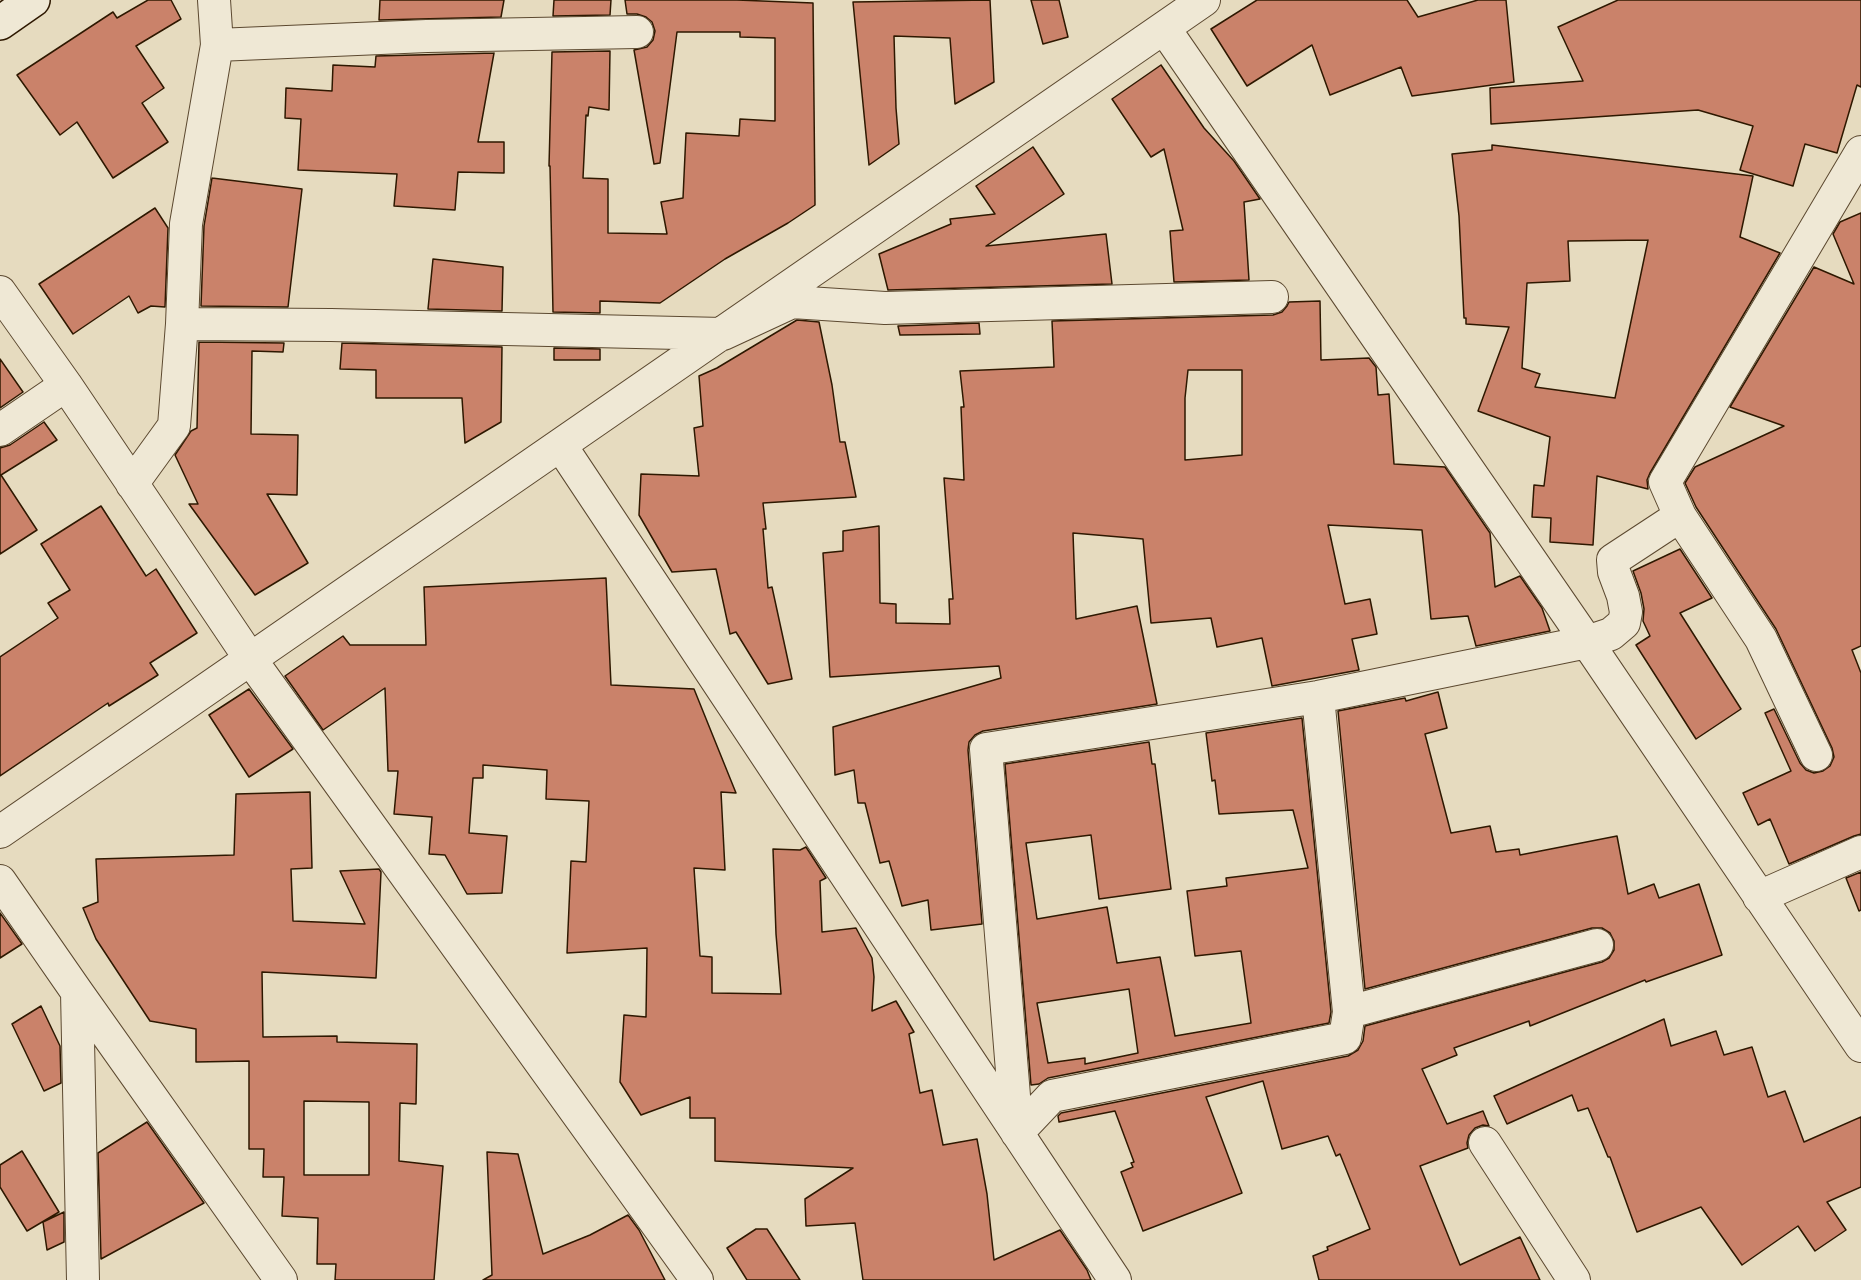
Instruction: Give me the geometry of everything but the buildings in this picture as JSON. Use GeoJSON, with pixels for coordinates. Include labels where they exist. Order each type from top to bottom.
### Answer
{"type":"FeatureCollection","features":[{"type":"Feature","properties":{"kind":"main road"},"geometry":{"type":"LineString","coordinates":[[0,23],[33,0]]}},
{"type":"Feature","properties":{"kind":"street"},"geometry":{"type":"LineString","coordinates":[[132,483],[174,426],[182,324],[186,224],[217,45],[214,0]]}},
{"type":"Feature","properties":{"kind":"street"},"geometry":{"type":"LineString","coordinates":[[0,832],[1204,0]]}},
{"type":"Feature","properties":{"kind":"street"},"geometry":{"type":"LineString","coordinates":[[1164,28],[1587,642],[1861,1046]]}},
{"type":"Feature","properties":{"kind":"street"},"geometry":{"type":"LineString","coordinates":[[217,45],[427,36],[637,33]]}},
{"type":"Feature","properties":{"kind":"street"},"geometry":{"type":"LineString","coordinates":[[1816,755],[1761,639],[1680,516],[1665,482],[1861,152]]}},
{"type":"Feature","properties":{"kind":"street"},"geometry":{"type":"LineString","coordinates":[[0,292],[66,385],[251,660],[697,1280]]}},
{"type":"Feature","properties":{"kind":"street"},"geometry":{"type":"LineString","coordinates":[[182,324],[723,334],[792,302],[885,308],[1272,297]]}},
{"type":"Feature","properties":{"kind":"street"},"geometry":{"type":"LineString","coordinates":[[0,430],[66,385]]}},
{"type":"Feature","properties":{"kind":"street"},"geometry":{"type":"LineString","coordinates":[[561,446],[1115,1280]]}},
{"type":"Feature","properties":{"kind":"street"},"geometry":{"type":"LineString","coordinates":[[1017,1133],[986,749],[1318,697],[1587,642],[1611,634],[1624,623],[1626,612],[1614,572],[1613,560],[1680,516]]}},
{"type":"Feature","properties":{"kind":"street"},"geometry":{"type":"LineString","coordinates":[[1017,1133],[1052,1096],[1345,1038],[1349,1012],[1318,697]]}},
{"type":"Feature","properties":{"kind":"street"},"geometry":{"type":"LineString","coordinates":[[1759,897],[1861,852]]}},
{"type":"Feature","properties":{"kind":"street"},"geometry":{"type":"LineString","coordinates":[[0,881],[281,1280]]}},
{"type":"Feature","properties":{"kind":"street"},"geometry":{"type":"LineString","coordinates":[[1349,1012],[1597,945]]}},
{"type":"Feature","properties":{"kind":"street"},"geometry":{"type":"LineString","coordinates":[[77,992],[83,1280]]}},
{"type":"Feature","properties":{"kind":"street"},"geometry":{"type":"LineString","coordinates":[[1485,1143],[1574,1280]]}}]}
